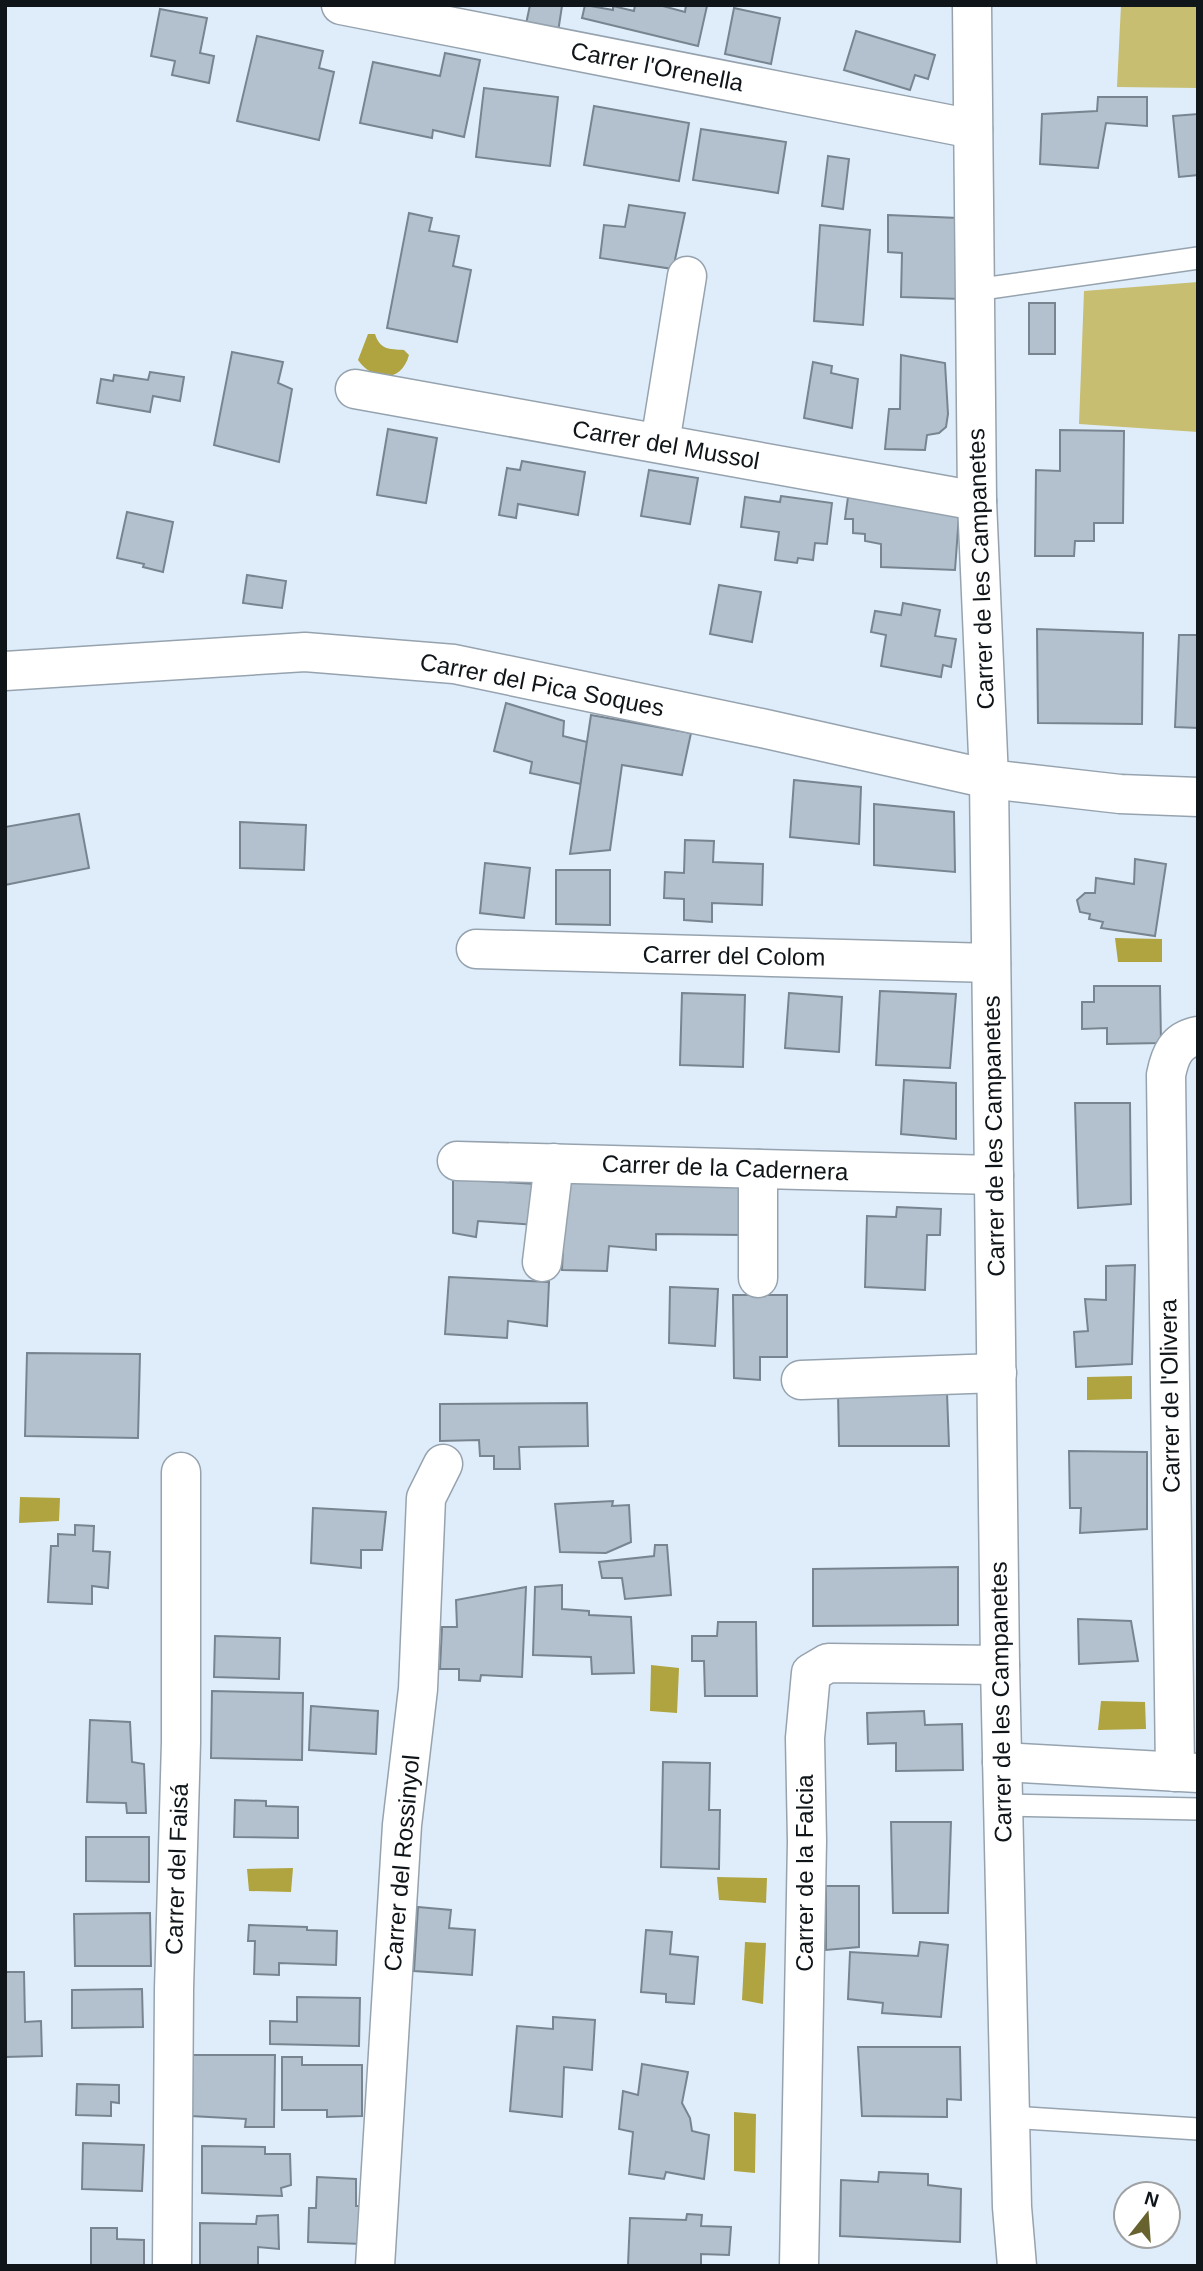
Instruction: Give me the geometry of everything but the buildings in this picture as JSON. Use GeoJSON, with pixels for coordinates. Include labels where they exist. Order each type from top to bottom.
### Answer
{"type":"FeatureCollection","features":[{"type":"Feature","properties":{"kind":"street","name":"Carrer l'Orenella"},"geometry":{"type":"LineString","coordinates":[[341,5],[973,129]]}},
{"type":"Feature","properties":{"kind":"street","name":"Carrer de les Campanetes"},"geometry":{"type":"LineString","coordinates":[[972,5],[976,501],[989,779],[1000,1665],[1012,2207],[1017,2266]]}},
{"type":"Feature","properties":{"kind":"street"},"geometry":{"type":"LineString","coordinates":[[660,443],[687,276]]}},
{"type":"Feature","properties":{"kind":"street","name":"Carrer del Mussol"},"geometry":{"type":"LineString","coordinates":[[355,389],[976,501]]}},
{"type":"Feature","properties":{"kind":"street","name":"Carrer del Pica Soques"},"geometry":{"type":"LineString","coordinates":[[5,671],[305,652],[454,664],[989,779],[1120,794],[1198,797]]}},
{"type":"Feature","properties":{"kind":"street","name":"Carrer del Colom"},"geometry":{"type":"LineString","coordinates":[[476,949],[991,962]]}},
{"type":"Feature","properties":{"kind":"street","name":"Carrer de l'Olivera"},"geometry":{"type":"LineString","coordinates":[[1186,1773],[1167,1074],[1170,1057],[1177,1046],[1188,1038],[1198,1036]]}},
{"type":"Feature","properties":{"kind":"street","name":"Carrer de la Cadernera"},"geometry":{"type":"LineString","coordinates":[[457,1161],[994,1175]]}},
{"type":"Feature","properties":{"kind":"street"},"geometry":{"type":"LineString","coordinates":[[542,1262],[554,1163]]}},
{"type":"Feature","properties":{"kind":"street"},"geometry":{"type":"LineString","coordinates":[[758,1169],[758,1278]]}},
{"type":"Feature","properties":{"kind":"street"},"geometry":{"type":"LineString","coordinates":[[801,1380],[997,1373]]}},
{"type":"Feature","properties":{"kind":"street","name":"Carrer del Rossinyol"},"geometry":{"type":"LineString","coordinates":[[375,2266],[401,1825],[418,1689],[426,1498],[443,1464]]}},
{"type":"Feature","properties":{"kind":"street","name":"Carrer del Faisá"},"geometry":{"type":"LineString","coordinates":[[172,2266],[174,1989],[181,1742],[181,1472]]}},
{"type":"Feature","properties":{"kind":"street","name":"Carrer de la Falcia"},"geometry":{"type":"LineString","coordinates":[[799,2266],[807,1841],[805,1738],[811,1673],[828,1663],[1000,1665]]}},
{"type":"Feature","properties":{"kind":"street"},"geometry":{"type":"LineString","coordinates":[[1002,1762],[1186,1773]]}},
{"type":"Feature","properties":{"kind":"lane"},"geometry":{"type":"LineString","coordinates":[[975,289],[1198,258]]}},
{"type":"Feature","properties":{"kind":"lane"},"geometry":{"type":"LineString","coordinates":[[1003,1805],[1198,1809]]}},
{"type":"Feature","properties":{"kind":"lane"},"geometry":{"type":"LineString","coordinates":[[1010,2117],[1198,2129]]}},
{"type":"Feature","properties":{"kind":"shaded area"},"geometry":{"type":"Polygon","coordinates":[[[1121,5],[1198,5],[1198,88],[1117,87],[1121,5]]]}},
{"type":"Feature","properties":{"kind":"shaded area"},"geometry":{"type":"Polygon","coordinates":[[[1198,282],[1198,432],[1079,424],[1084,291],[1198,282]]]}},
{"type":"Feature","properties":{"kind":"shaded area"},"geometry":{"type":"Polygon","coordinates":[[[368,334],[375,334],[386,348],[404,350],[409,355],[400,371],[386,376],[364,367],[358,360],[368,334]]]}},
{"type":"Feature","properties":{"kind":"shaded area"},"geometry":{"type":"Polygon","coordinates":[[[1115,938],[1162,939],[1162,962],[1118,962],[1115,938]]]}},
{"type":"Feature","properties":{"kind":"shaded area"},"geometry":{"type":"Polygon","coordinates":[[[1132,1376],[1132,1399],[1087,1400],[1087,1377],[1132,1376]]]}},
{"type":"Feature","properties":{"kind":"shaded area"},"geometry":{"type":"Polygon","coordinates":[[[20,1497],[60,1498],[59,1521],[19,1523],[20,1497]]]}},
{"type":"Feature","properties":{"kind":"shaded area"},"geometry":{"type":"Polygon","coordinates":[[[651,1665],[679,1668],[677,1713],[650,1711],[651,1665]]]}},
{"type":"Feature","properties":{"kind":"shaded area"},"geometry":{"type":"Polygon","coordinates":[[[1101,1701],[1145,1702],[1146,1729],[1098,1730],[1101,1701]]]}},
{"type":"Feature","properties":{"kind":"shaded area"},"geometry":{"type":"Polygon","coordinates":[[[293,1868],[291,1892],[249,1891],[247,1869],[293,1868]]]}},
{"type":"Feature","properties":{"kind":"shaded area"},"geometry":{"type":"Polygon","coordinates":[[[717,1877],[767,1878],[766,1903],[719,1900],[717,1877]]]}},
{"type":"Feature","properties":{"kind":"shaded area"},"geometry":{"type":"Polygon","coordinates":[[[745,1942],[766,1943],[763,2004],[742,2000],[745,1942]]]}},
{"type":"Feature","properties":{"kind":"shaded area"},"geometry":{"type":"Polygon","coordinates":[[[734,2112],[756,2114],[755,2173],[734,2171],[734,2112]]]}}]}
